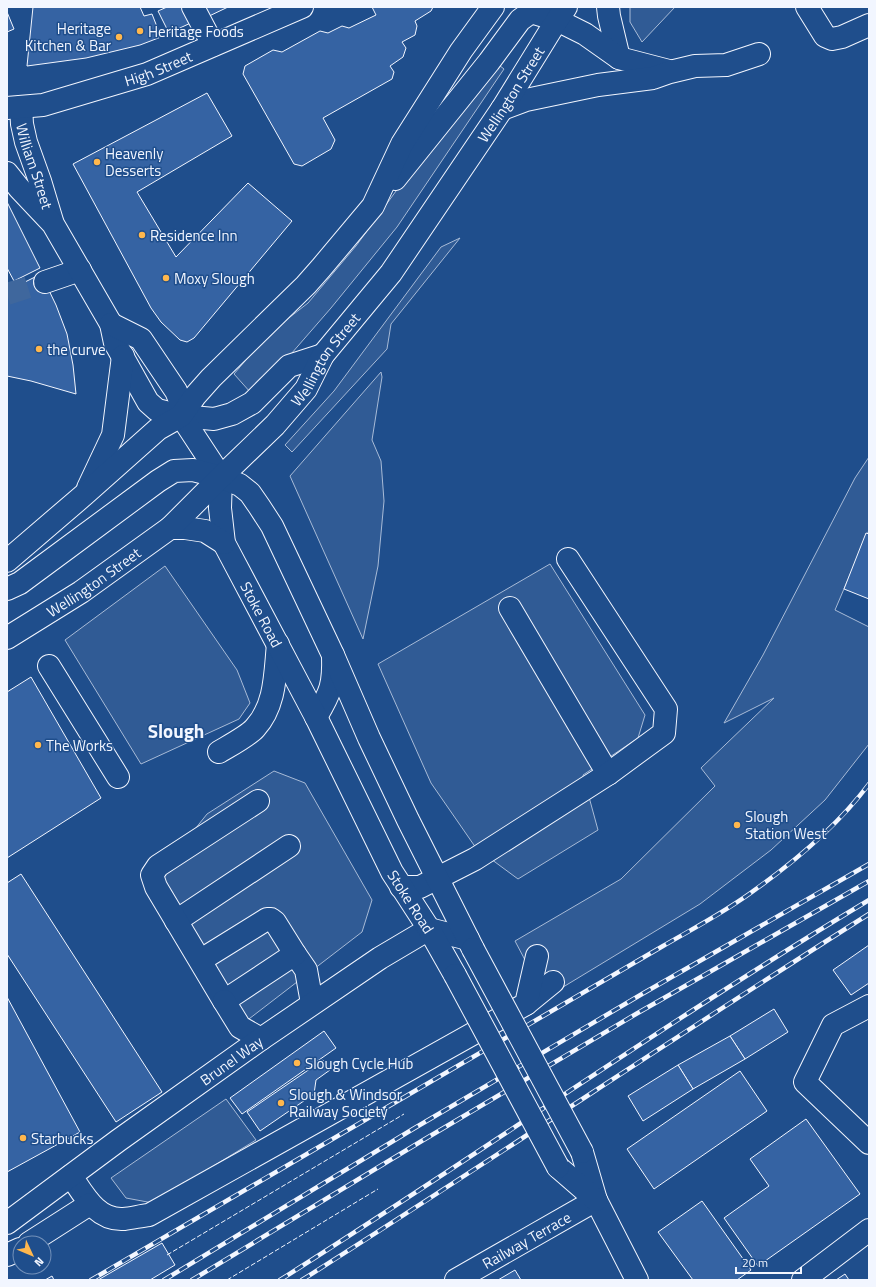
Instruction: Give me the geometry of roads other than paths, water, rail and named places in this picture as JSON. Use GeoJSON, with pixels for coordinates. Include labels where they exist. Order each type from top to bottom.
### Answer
{"type":"FeatureCollection","features":[{"type":"Feature","properties":{"kind":"main road"},"geometry":{"type":"LineString","coordinates":[[192,7],[213,45]]}},
{"type":"Feature","properties":{"kind":"main road","name":"High Street"},"geometry":{"type":"LineString","coordinates":[[14,107],[43,105],[147,74],[302,7]]}},
{"type":"Feature","properties":{"kind":"main road"},"geometry":{"type":"LineString","coordinates":[[373,206],[402,144],[461,51],[493,7]]}},
{"type":"Feature","properties":{"kind":"main road"},"geometry":{"type":"LineString","coordinates":[[538,7],[562,13],[585,34],[619,58],[670,72]]}},
{"type":"Feature","properties":{"kind":"main road"},"geometry":{"type":"LineString","coordinates":[[608,7],[619,58]]}},
{"type":"Feature","properties":{"kind":"main road"},"geometry":{"type":"LineString","coordinates":[[807,7],[825,36],[832,39],[842,37],[869,24]]}},
{"type":"Feature","properties":{"kind":"main road"},"geometry":{"type":"LineString","coordinates":[[7,561],[158,429],[181,416],[195,396],[211,378],[306,285],[373,206],[492,58],[520,20],[531,12],[562,13]]}},
{"type":"Feature","properties":{"kind":"main road","name":"Wellington Street"},"geometry":{"type":"LineString","coordinates":[[7,638],[81,592],[170,528],[275,425],[306,389],[323,355],[391,273],[502,109],[562,13]]}},
{"type":"Feature","properties":{"kind":"main road"},"geometry":{"type":"LineString","coordinates":[[502,109],[526,100],[598,85],[653,78],[695,66],[726,65],[759,54]]}},
{"type":"Feature","properties":{"kind":"main road","name":"William Street"},"geometry":{"type":"LineString","coordinates":[[14,107],[22,124],[26,142],[53,224],[111,324],[116,343],[148,402],[157,410],[181,416],[214,419],[232,414],[252,402],[288,366],[323,355]]}},
{"type":"Feature","properties":{"kind":"main road","name":"William Street"},"geometry":{"type":"LineString","coordinates":[[7,173],[18,188],[53,224]]}},
{"type":"Feature","properties":{"kind":"main road"},"geometry":{"type":"LineString","coordinates":[[45,282],[80,270]]}},
{"type":"Feature","properties":{"kind":"main road"},"geometry":{"type":"LineString","coordinates":[[111,324],[141,339],[176,392],[181,403],[181,416],[221,477]]}},
{"type":"Feature","properties":{"kind":"main road"},"geometry":{"type":"LineString","coordinates":[[85,494],[112,435],[123,356]]}},
{"type":"Feature","properties":{"kind":"main road"},"geometry":{"type":"LineString","coordinates":[[7,589],[20,583],[158,481],[174,471],[193,470],[221,477]]}},
{"type":"Feature","properties":{"kind":"main road","name":"Stoke Road"},"geometry":{"type":"LineString","coordinates":[[596,1200],[558,1167],[455,975],[429,929],[392,872],[316,717],[224,543],[220,508],[221,477],[240,485],[250,494],[272,526],[333,655],[372,745],[417,838],[470,944],[582,1152],[596,1200],[637,1280]]}},
{"type":"Feature","properties":{"kind":"main road"},"geometry":{"type":"LineString","coordinates":[[170,528],[185,528],[204,531],[224,543]]}},
{"type":"Feature","properties":{"kind":"main road"},"geometry":{"type":"LineString","coordinates":[[402,887],[420,887],[475,859],[608,774],[664,733],[666,709],[568,559]]}},
{"type":"Feature","properties":{"kind":"main road"},"geometry":{"type":"LineString","coordinates":[[510,608],[608,774]]}},
{"type":"Feature","properties":{"kind":"main road"},"geometry":{"type":"LineString","coordinates":[[219,752],[254,729],[266,712],[274,691],[278,644]]}},
{"type":"Feature","properties":{"kind":"main road"},"geometry":{"type":"LineString","coordinates":[[316,717],[328,696],[332,685],[334,672],[333,655]]}},
{"type":"Feature","properties":{"kind":"main road"},"geometry":{"type":"LineString","coordinates":[[49,666],[118,777]]}},
{"type":"Feature","properties":{"kind":"main road"},"geometry":{"type":"LineString","coordinates":[[258,801],[158,866],[152,875],[156,887],[240,1027],[261,1039]]}},
{"type":"Feature","properties":{"kind":"main road"},"geometry":{"type":"LineString","coordinates":[[176,920],[289,846]]}},
{"type":"Feature","properties":{"kind":"main road"},"geometry":{"type":"LineString","coordinates":[[201,960],[267,919],[271,919],[275,922],[306,970],[312,1003]]}},
{"type":"Feature","properties":{"kind":"main road"},"geometry":{"type":"LineString","coordinates":[[429,929],[470,944]]}},
{"type":"Feature","properties":{"kind":"main road","name":"Brunel Way"},"geometry":{"type":"LineString","coordinates":[[7,1223],[119,1140],[312,1003],[380,958],[429,929]]}},
{"type":"Feature","properties":{"kind":"main road"},"geometry":{"type":"LineString","coordinates":[[224,1001],[295,954]]}},
{"type":"Feature","properties":{"kind":"main road"},"geometry":{"type":"LineString","coordinates":[[526,1004],[537,956]]}},
{"type":"Feature","properties":{"kind":"main road"},"geometry":{"type":"LineString","coordinates":[[71,1176],[90,1204],[105,1216],[123,1219],[149,1215],[526,1004],[553,982]]}},
{"type":"Feature","properties":{"kind":"main road"},"geometry":{"type":"LineString","coordinates":[[869,1006],[833,1025],[805,1082],[869,1144]]}},
{"type":"Feature","properties":{"kind":"main road","name":"Railway Terrace"},"geometry":{"type":"LineString","coordinates":[[456,1280],[596,1200]]}},
{"type":"Feature","properties":{"kind":"main road"},"geometry":{"type":"LineString","coordinates":[[42,1235],[90,1204]]}},
{"type":"Feature","properties":{"kind":"main road"},"geometry":{"type":"LineString","coordinates":[[803,1280],[869,1230]]}},
{"type":"Feature","properties":{"kind":"tunnel"},"geometry":{"type":"LineString","coordinates":[[7,294],[45,282]]}},
{"type":"Feature","properties":{"kind":"railway"},"geometry":{"type":"LineString","coordinates":[[91,1280],[734,905],[787,866],[817,841],[857,799],[869,784]]}},
{"type":"Feature","properties":{"kind":"railway"},"geometry":{"type":"LineString","coordinates":[[164,1280],[413,1129],[642,994],[869,864]]}},
{"type":"Feature","properties":{"kind":"railway"},"geometry":{"type":"LineString","coordinates":[[192,1280],[420,1142],[636,1014],[869,881]]}},
{"type":"Feature","properties":{"kind":"railway"},"geometry":{"type":"LineString","coordinates":[[280,1280],[354,1233],[720,992],[869,900]]}},
{"type":"Feature","properties":{"kind":"railway"},"geometry":{"type":"LineString","coordinates":[[302,1280],[869,914]]}},
{"type":"Feature","properties":{"kind":"place","name":"Heritage Foods"},"geometry":{"type":"Point","coordinates":[140,31]}},
{"type":"Feature","properties":{"kind":"place","name":"Heritage Kitchen & Bar"},"geometry":{"type":"Point","coordinates":[119,37]}},
{"type":"Feature","properties":{"kind":"place","name":"Heavenly Desserts"},"geometry":{"type":"Point","coordinates":[97,162]}},
{"type":"Feature","properties":{"kind":"place","name":"Residence Inn"},"geometry":{"type":"Point","coordinates":[142,235]}},
{"type":"Feature","properties":{"kind":"place","name":"Moxy Slough"},"geometry":{"type":"Point","coordinates":[166,278]}},
{"type":"Feature","properties":{"kind":"place","name":"the curve"},"geometry":{"type":"Point","coordinates":[39,349]}},
{"type":"Feature","properties":{"kind":"place","name":"The Works"},"geometry":{"type":"Point","coordinates":[38,745]}},
{"type":"Feature","properties":{"kind":"place","name":"Slough Station West"},"geometry":{"type":"Point","coordinates":[737,825]}},
{"type":"Feature","properties":{"kind":"place","name":"Slough Cycle Hub"},"geometry":{"type":"Point","coordinates":[297,1063]}},
{"type":"Feature","properties":{"kind":"place","name":"Slough & Windsor Railway Society"},"geometry":{"type":"Point","coordinates":[281,1103]}},
{"type":"Feature","properties":{"kind":"place","name":"Starbucks"},"geometry":{"type":"Point","coordinates":[23,1138]}},
{"type":"Feature","properties":{"kind":"district","name":"Slough"},"geometry":{"type":"Point","coordinates":[176,730]}}]}
